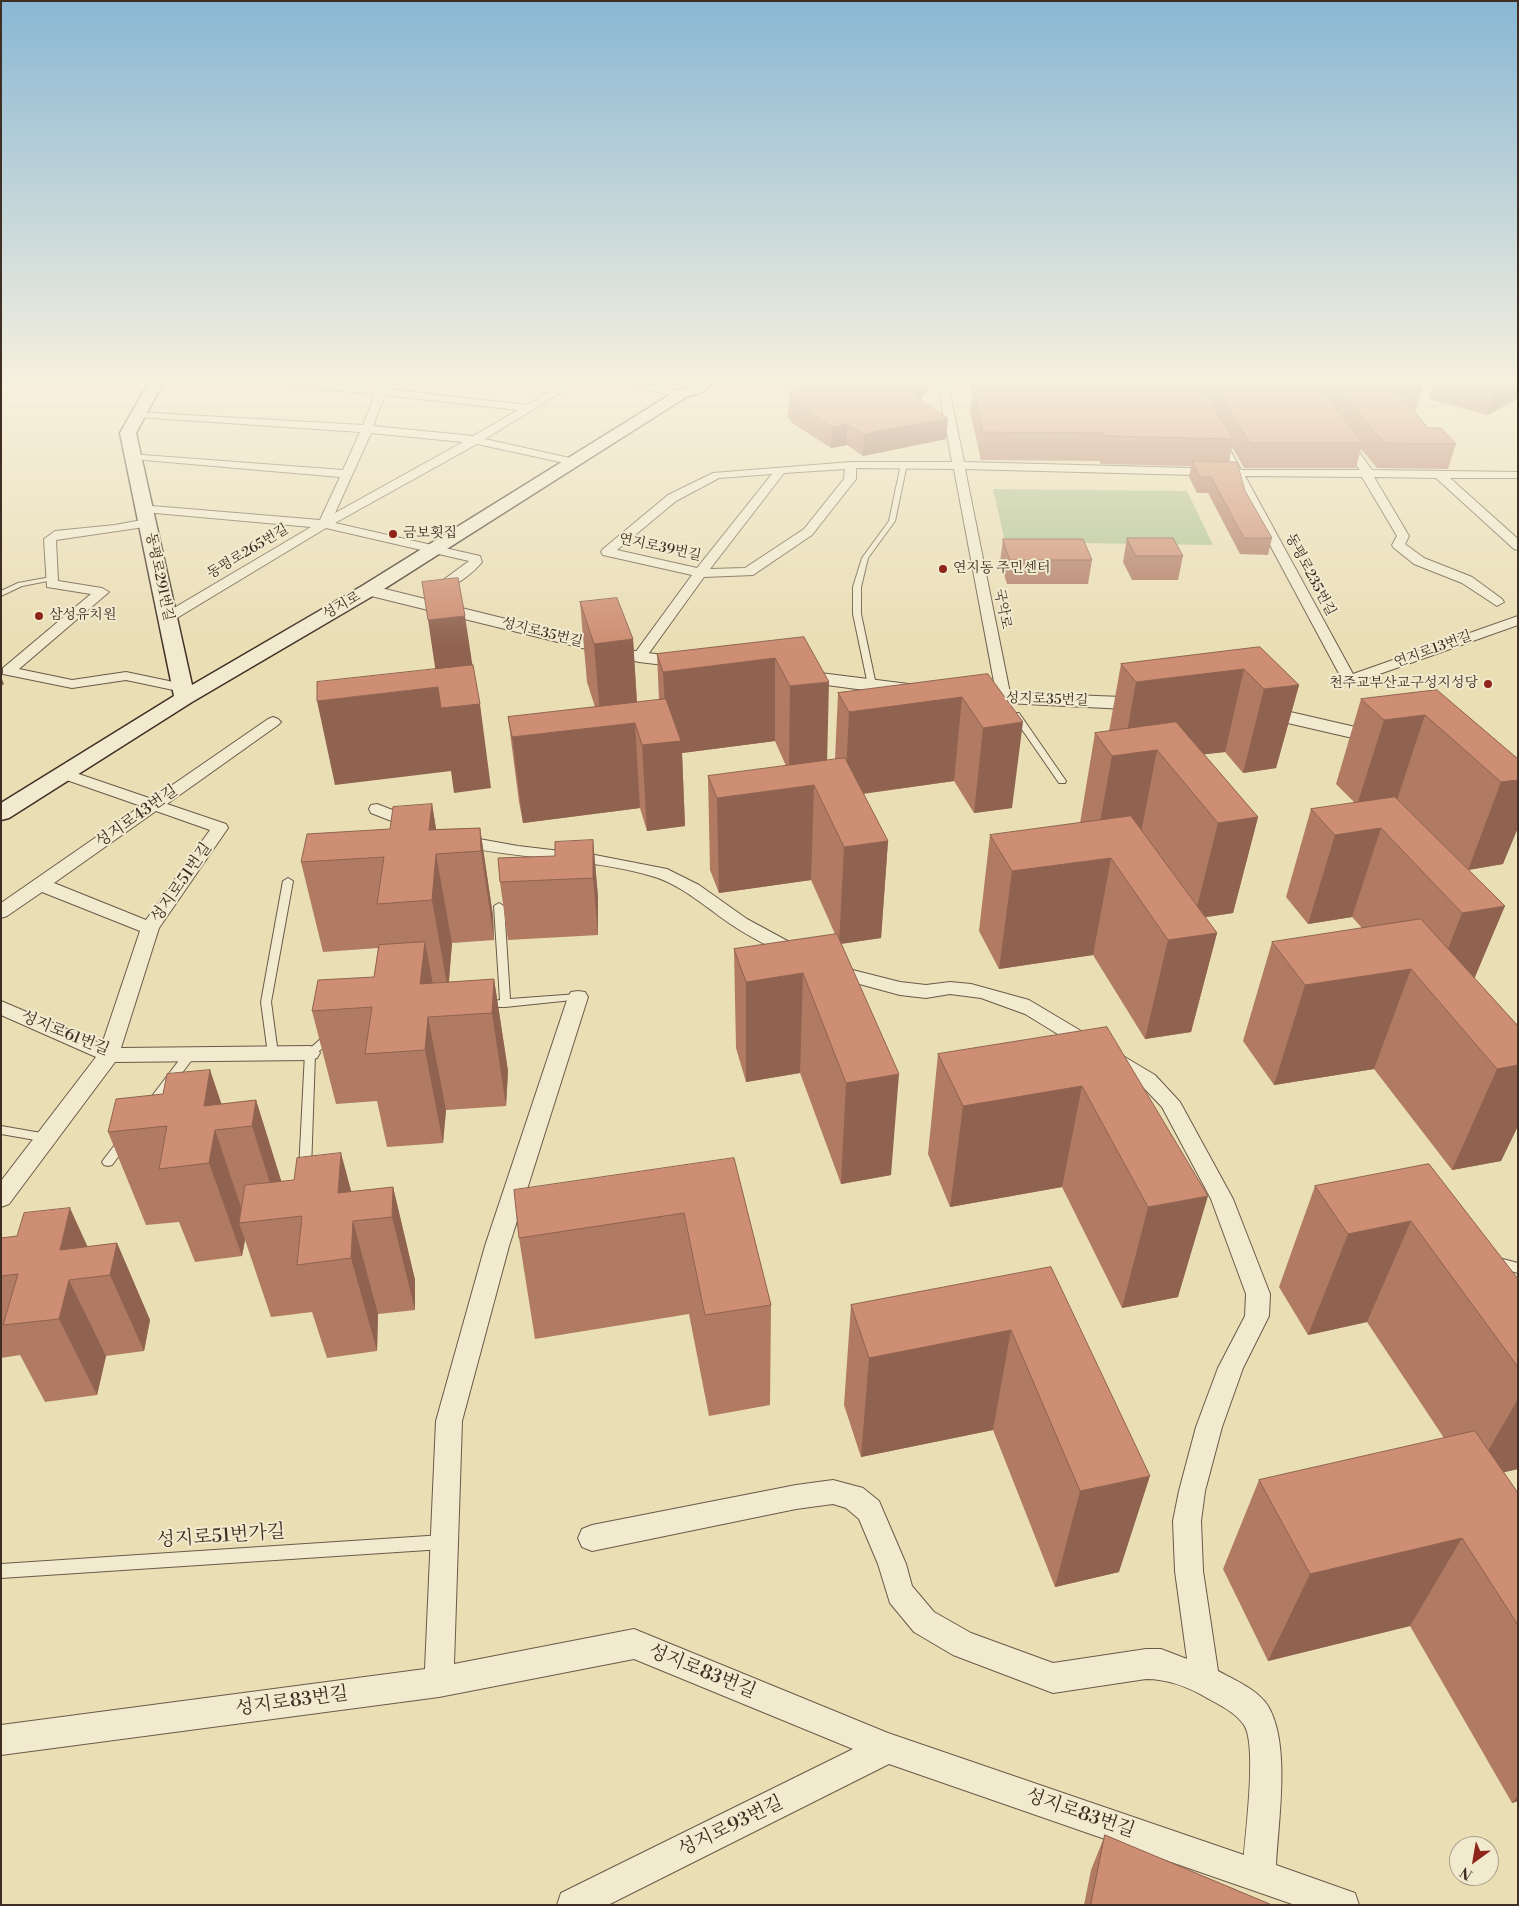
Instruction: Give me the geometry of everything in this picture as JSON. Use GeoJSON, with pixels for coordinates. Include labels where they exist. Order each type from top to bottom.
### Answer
{"type":"FeatureCollection","features":[{"type":"Feature","properties":{"kind":"main road","name":"동평로291번길"},"geometry":{"type":"LineString","coordinates":[[135,468],[184,693]]}},
{"type":"Feature","properties":{"kind":"main road","name":"성지로"},"geometry":{"type":"LineString","coordinates":[[1,813],[64,774],[184,693],[369,590],[564,468]]}},
{"type":"Feature","properties":{"kind":"street"},"geometry":{"type":"LineString","coordinates":[[277,468],[347,474]]}},
{"type":"Feature","properties":{"kind":"street"},"geometry":{"type":"LineString","coordinates":[[324,524],[350,468]]}},
{"type":"Feature","properties":{"kind":"street","name":"동평로265번길"},"geometry":{"type":"LineString","coordinates":[[168,618],[324,524],[425,468]]}},
{"type":"Feature","properties":{"kind":"street"},"geometry":{"type":"LineString","coordinates":[[639,657],[700,573],[781,470],[817,468]]}},
{"type":"Feature","properties":{"kind":"street","name":"연지로39번길"},"geometry":{"type":"LineString","coordinates":[[781,470],[717,475],[672,498],[607,552],[700,573],[748,572],[808,532],[850,479],[851,468]]}},
{"type":"Feature","properties":{"kind":"street","name":"국악로"},"geometry":{"type":"LineString","coordinates":[[960,468],[1004,698]]}},
{"type":"Feature","properties":{"kind":"street"},"geometry":{"type":"LineString","coordinates":[[1037,468],[1238,473],[1518,476]]}},
{"type":"Feature","properties":{"kind":"street","name":"동평로235번길"},"geometry":{"type":"LineString","coordinates":[[1235,468],[1349,680]]}},
{"type":"Feature","properties":{"kind":"street"},"geometry":{"type":"LineString","coordinates":[[1365,468],[1369,481],[1403,536],[1398,545],[1418,561],[1467,580],[1497,602]]}},
{"type":"Feature","properties":{"kind":"street"},"geometry":{"type":"LineString","coordinates":[[1440,475],[1518,546]]}},
{"type":"Feature","properties":{"kind":"street"},"geometry":{"type":"LineString","coordinates":[[184,693],[126,676],[72,684],[8,671],[102,592],[52,584],[50,539],[55,535],[115,529],[145,516],[324,524],[470,557],[476,562],[464,574],[416,602]]}},
{"type":"Feature","properties":{"kind":"street","name":"성지로35번길"},"geometry":{"type":"LineString","coordinates":[[369,590],[639,657],[707,665]]}},
{"type":"Feature","properties":{"kind":"street","name":"연지로13번길"},"geometry":{"type":"LineString","coordinates":[[1349,680],[1518,620]]}},
{"type":"Feature","properties":{"kind":"street"},"geometry":{"type":"LineString","coordinates":[[775,673],[937,693]]}},
{"type":"Feature","properties":{"kind":"street","name":"성지로35번길"},"geometry":{"type":"LineString","coordinates":[[956,696],[1168,705]]}},
{"type":"Feature","properties":{"kind":"street"},"geometry":{"type":"LineString","coordinates":[[1246,709],[1282,715],[1402,744]]}},
{"type":"Feature","properties":{"kind":"street","name":"성지로43번길"},"geometry":{"type":"LineString","coordinates":[[1,912],[273,722]]}},
{"type":"Feature","properties":{"kind":"street","name":"성지로51번길"},"geometry":{"type":"LineString","coordinates":[[1,1198],[109,1055],[150,928],[220,828],[64,774]]}},
{"type":"Feature","properties":{"kind":"street"},"geometry":{"type":"LineString","coordinates":[[377,809],[455,839],[518,851],[595,860],[661,873],[693,889],[741,923],[804,957],[832,970],[866,981],[925,992],[949,988],[1012,1000],[1032,1008],[1115,1058],[1148,1080],[1170,1102],[1222,1199],[1258,1294],[1256,1316],[1230,1368],[1209,1427],[1192,1491],[1187,1520],[1189,1571],[1205,1680]]}},
{"type":"Feature","properties":{"kind":"street"},"geometry":{"type":"LineString","coordinates":[[39,884],[150,928]]}},
{"type":"Feature","properties":{"kind":"street"},"geometry":{"type":"LineString","coordinates":[[440,1682],[449,1421],[497,1246],[578,997]]}},
{"type":"Feature","properties":{"kind":"street","name":"성지로61번길"},"geometry":{"type":"LineString","coordinates":[[1,1007],[109,1055],[310,1054]]}},
{"type":"Feature","properties":{"kind":"street"},"geometry":{"type":"LineString","coordinates":[[592,1538],[796,1496],[833,1492],[853,1497],[869,1510],[892,1564],[900,1593],[924,1622],[963,1645],[1053,1678],[1146,1664],[1161,1664],[1205,1680],[1237,1698],[1257,1716],[1263,1735],[1266,1757],[1259,1876]]}},
{"type":"Feature","properties":{"kind":"street","name":"성지로83번길"},"geometry":{"type":"LineString","coordinates":[[1,1740],[440,1682],[634,1644],[888,1748],[1344,1905]]}},
{"type":"Feature","properties":{"kind":"street","name":"성지로93번길"},"geometry":{"type":"LineString","coordinates":[[573,1905],[888,1748]]}},
{"type":"Feature","properties":{"kind":"lane"},"geometry":{"type":"LineString","coordinates":[[872,685],[857,614],[857,587],[865,558],[892,521],[903,468]]}},
{"type":"Feature","properties":{"kind":"lane"},"geometry":{"type":"LineString","coordinates":[[1,594],[20,584],[52,579]]}},
{"type":"Feature","properties":{"kind":"lane"},"geometry":{"type":"LineString","coordinates":[[1004,698],[1062,781]]}},
{"type":"Feature","properties":{"kind":"lane"},"geometry":{"type":"LineString","coordinates":[[273,1054],[266,1002],[288,881]]}},
{"type":"Feature","properties":{"kind":"lane"},"geometry":{"type":"LineString","coordinates":[[499,906],[505,1004]]}},
{"type":"Feature","properties":{"kind":"lane"},"geometry":{"type":"LineString","coordinates":[[475,1006],[578,997]]}},
{"type":"Feature","properties":{"kind":"lane"},"geometry":{"type":"LineString","coordinates":[[305,1181],[310,1054],[341,1029]]}},
{"type":"Feature","properties":{"kind":"lane"},"geometry":{"type":"LineString","coordinates":[[143,1116],[190,1054]]}},
{"type":"Feature","properties":{"kind":"lane"},"geometry":{"type":"LineString","coordinates":[[1,1130],[47,1138]]}},
{"type":"Feature","properties":{"kind":"lane"},"geometry":{"type":"LineString","coordinates":[[108,1162],[132,1131]]}},
{"type":"Feature","properties":{"kind":"lane"},"geometry":{"type":"LineString","coordinates":[[1481,1258],[1518,1268]]}},
{"type":"Feature","properties":{"kind":"lane","name":"성지로51번가길"},"geometry":{"type":"LineString","coordinates":[[1,1572],[444,1542]]}},
{"type":"Feature","properties":{"kind":"green space"},"geometry":{"type":"Polygon","coordinates":[[[993,489],[1187,491],[1213,545],[1005,542],[993,489]]]}},
{"type":"Feature","properties":{"kind":"building"},"geometry":{"type":"Polygon","coordinates":[[[1195,468],[1239,468],[1245,491],[1272,538],[1244,538],[1211,477],[1200,477],[1195,468]]]}},
{"type":"Feature","properties":{"kind":"building"},"geometry":{"type":"Polygon","coordinates":[[[1127,538],[1173,538],[1183,556],[1136,556],[1127,538]]]}},
{"type":"Feature","properties":{"kind":"building"},"geometry":{"type":"Polygon","coordinates":[[[1003,539],[1083,539],[1092,560],[1010,560],[1003,539]]]}},
{"type":"Feature","properties":{"kind":"building"},"geometry":{"type":"Polygon","coordinates":[[[458,578],[465,616],[428,620],[422,582],[458,578]]]}},
{"type":"Feature","properties":{"kind":"building"},"geometry":{"type":"Polygon","coordinates":[[[617,598],[633,639],[594,644],[580,602],[617,598]]]}},
{"type":"Feature","properties":{"kind":"building"},"geometry":{"type":"Polygon","coordinates":[[[804,637],[829,682],[790,686],[775,658],[663,672],[657,654],[804,637]]]}},
{"type":"Feature","properties":{"kind":"building"},"geometry":{"type":"Polygon","coordinates":[[[1260,647],[1299,685],[1264,689],[1244,669],[1136,682],[1121,664],[1260,647]]]}},
{"type":"Feature","properties":{"kind":"building"},"geometry":{"type":"Polygon","coordinates":[[[473,665],[480,704],[441,708],[438,687],[317,701],[317,682],[473,665]]]}},
{"type":"Feature","properties":{"kind":"building"},"geometry":{"type":"Polygon","coordinates":[[[988,674],[1023,722],[983,728],[962,697],[849,712],[838,693],[988,674]]]}},
{"type":"Feature","properties":{"kind":"building"},"geometry":{"type":"Polygon","coordinates":[[[1437,690],[1518,759],[1518,780],[1501,782],[1425,715],[1384,720],[1361,699],[1437,690]]]}},
{"type":"Feature","properties":{"kind":"building"},"geometry":{"type":"Polygon","coordinates":[[[666,699],[681,741],[642,745],[635,723],[512,737],[508,717],[666,699]]]}},
{"type":"Feature","properties":{"kind":"building"},"geometry":{"type":"Polygon","coordinates":[[[1176,722],[1258,817],[1218,823],[1157,750],[1112,756],[1095,733],[1176,722]]]}},
{"type":"Feature","properties":{"kind":"building"},"geometry":{"type":"Polygon","coordinates":[[[845,758],[888,841],[844,847],[814,785],[717,798],[708,776],[845,758]]]}},
{"type":"Feature","properties":{"kind":"building"},"geometry":{"type":"Polygon","coordinates":[[[1395,797],[1505,906],[1462,913],[1381,828],[1335,835],[1311,809],[1395,797]]]}},
{"type":"Feature","properties":{"kind":"building"},"geometry":{"type":"Polygon","coordinates":[[[432,804],[429,830],[480,828],[481,851],[436,854],[432,900],[377,904],[384,857],[301,862],[307,834],[390,829],[393,807],[432,804]]]}},
{"type":"Feature","properties":{"kind":"building"},"geometry":{"type":"Polygon","coordinates":[[[1131,816],[1217,933],[1168,940],[1111,858],[1012,871],[990,835],[1131,816]]]}},
{"type":"Feature","properties":{"kind":"building"},"geometry":{"type":"Polygon","coordinates":[[[593,840],[593,878],[500,882],[498,858],[555,856],[555,842],[593,840]]]}},
{"type":"Feature","properties":{"kind":"building"},"geometry":{"type":"Polygon","coordinates":[[[1421,919],[1518,1026],[1518,1065],[1497,1069],[1411,969],[1305,985],[1272,942],[1421,919]]]}},
{"type":"Feature","properties":{"kind":"building"},"geometry":{"type":"Polygon","coordinates":[[[837,934],[899,1074],[846,1083],[803,973],[746,982],[734,949],[837,934]]]}},
{"type":"Feature","properties":{"kind":"building"},"geometry":{"type":"Polygon","coordinates":[[[425,942],[420,984],[494,979],[492,1013],[428,1017],[425,1050],[365,1054],[372,1007],[312,1011],[318,980],[374,977],[379,945],[425,942]]]}},
{"type":"Feature","properties":{"kind":"building"},"geometry":{"type":"Polygon","coordinates":[[[1107,1027],[1208,1196],[1148,1207],[1082,1086],[963,1106],[938,1054],[1107,1027]]]}},
{"type":"Feature","properties":{"kind":"building"},"geometry":{"type":"Polygon","coordinates":[[[210,1070],[204,1106],[256,1100],[252,1126],[215,1130],[209,1163],[159,1169],[167,1126],[108,1132],[116,1099],[163,1094],[167,1074],[210,1070]]]}},
{"type":"Feature","properties":{"kind":"building"},"geometry":{"type":"Polygon","coordinates":[[[341,1153],[338,1193],[393,1187],[392,1217],[353,1221],[351,1258],[297,1265],[302,1216],[239,1223],[245,1185],[294,1180],[297,1158],[341,1153]]]}},
{"type":"Feature","properties":{"kind":"building"},"geometry":{"type":"Polygon","coordinates":[[[734,1158],[771,1305],[705,1315],[684,1213],[519,1238],[514,1190],[734,1158]]]}},
{"type":"Feature","properties":{"kind":"building"},"geometry":{"type":"Polygon","coordinates":[[[1429,1164],[1518,1279],[1518,1367],[1411,1221],[1348,1234],[1315,1186],[1429,1164]]]}},
{"type":"Feature","properties":{"kind":"building"},"geometry":{"type":"Polygon","coordinates":[[[70,1208],[60,1250],[117,1243],[110,1275],[69,1280],[59,1319],[3,1325],[18,1274],[1,1276],[1,1238],[17,1236],[24,1213],[70,1208]]]}},
{"type":"Feature","properties":{"kind":"building"},"geometry":{"type":"Polygon","coordinates":[[[1051,1267],[1150,1476],[1080,1491],[1011,1330],[869,1358],[851,1305],[1051,1267]]]}},
{"type":"Feature","properties":{"kind":"building"},"geometry":{"type":"Polygon","coordinates":[[[1475,1431],[1518,1493],[1518,1625],[1462,1538],[1310,1574],[1259,1480],[1475,1431]]]}},
{"type":"Feature","properties":{"kind":"building"},"geometry":{"type":"Polygon","coordinates":[[[1105,1835],[1272,1905],[1091,1905],[1105,1835]]]}},
{"type":"Feature","properties":{"kind":"place","name":"금보횟집"},"geometry":{"type":"Point","coordinates":[393,534]}},
{"type":"Feature","properties":{"kind":"place","name":"연지동 주민센터"},"geometry":{"type":"Point","coordinates":[943,569]}},
{"type":"Feature","properties":{"kind":"place","name":"삼성유치원"},"geometry":{"type":"Point","coordinates":[39,616]}},
{"type":"Feature","properties":{"kind":"place","name":"천주교부산교구성지성당"},"geometry":{"type":"Point","coordinates":[1488,684]}}]}
